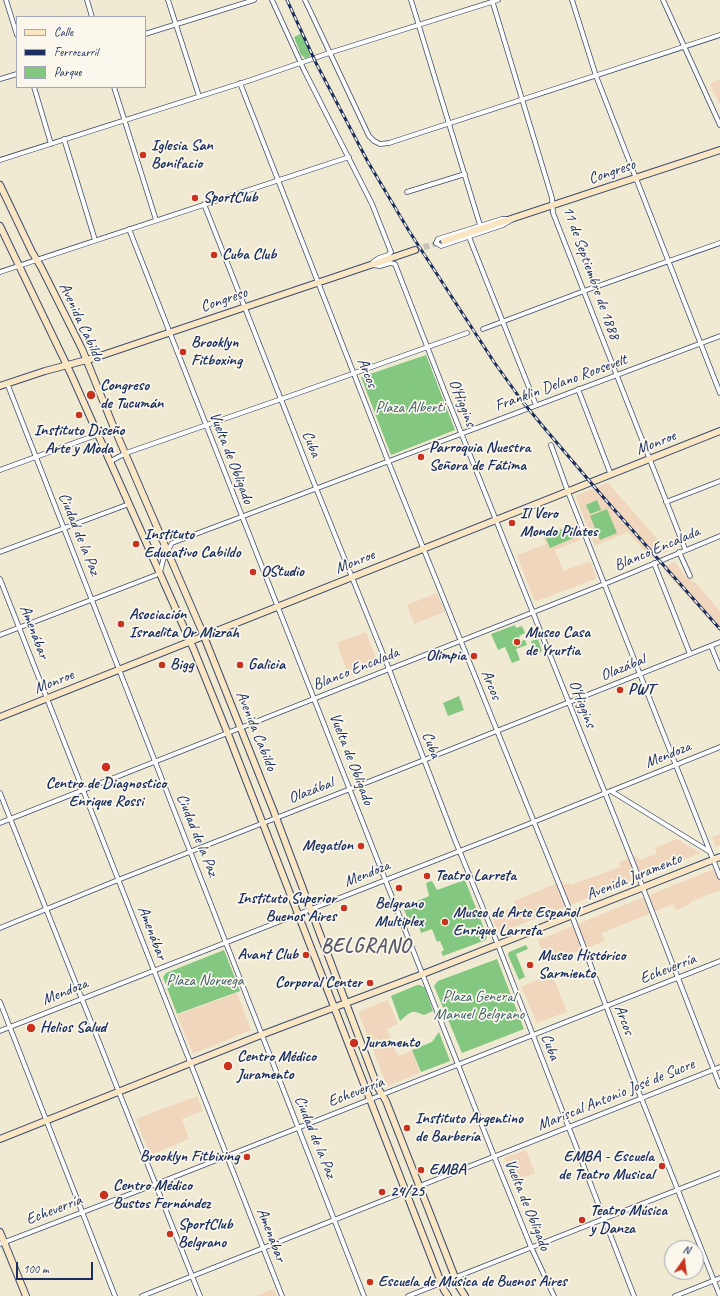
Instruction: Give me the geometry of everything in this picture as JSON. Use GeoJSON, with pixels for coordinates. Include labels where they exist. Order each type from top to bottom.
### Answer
{"type":"FeatureCollection","features":[{"type":"Feature","properties":{"kind":"main road","name":"Congreso"},"geometry":{"type":"LineString","coordinates":[[444,241],[720,150]]}},
{"type":"Feature","properties":{"kind":"main road","name":"Avenida Cabildo"},"geometry":{"type":"LineString","coordinates":[[0,185],[82,349],[112,424],[126,453],[204,636],[277,818],[376,1081],[458,1285],[465,1296]]}},
{"type":"Feature","properties":{"kind":"main road","name":"Avenida Cabildo"},"geometry":{"type":"LineString","coordinates":[[0,226],[99,434],[190,642],[228,733],[298,915],[336,1006],[405,1191],[441,1283],[448,1296]]}},
{"type":"Feature","properties":{"kind":"main road","name":"Congreso"},"geometry":{"type":"LineString","coordinates":[[0,386],[67,364],[86,360],[415,250]]}},
{"type":"Feature","properties":{"kind":"main road","name":"Monroe"},"geometry":{"type":"LineString","coordinates":[[0,717],[720,431]]}},
{"type":"Feature","properties":{"kind":"main road","name":"Avenida Juramento"},"geometry":{"type":"LineString","coordinates":[[336,1006],[498,945],[720,857]]}},
{"type":"Feature","properties":{"kind":"main road"},"geometry":{"type":"LineString","coordinates":[[0,1139],[336,1006]]}},
{"type":"Feature","properties":{"kind":"main road"},"geometry":{"type":"LineString","coordinates":[[0,1232],[2,1243],[26,1296]]}},
{"type":"Feature","properties":{"kind":"street"},"geometry":{"type":"LineString","coordinates":[[6,0],[16,32]]}},
{"type":"Feature","properties":{"kind":"street"},"geometry":{"type":"LineString","coordinates":[[87,0],[92,16]]}},
{"type":"Feature","properties":{"kind":"street"},"geometry":{"type":"LineString","coordinates":[[168,0],[199,96]]}},
{"type":"Feature","properties":{"kind":"street"},"geometry":{"type":"LineString","coordinates":[[146,34],[254,0]]}},
{"type":"Feature","properties":{"kind":"street"},"geometry":{"type":"LineString","coordinates":[[0,272],[349,157],[301,63],[272,0]]}},
{"type":"Feature","properties":{"kind":"street"},"geometry":{"type":"LineString","coordinates":[[305,0],[369,136],[380,144],[389,143],[449,124],[720,35]]}},
{"type":"Feature","properties":{"kind":"street"},"geometry":{"type":"LineString","coordinates":[[411,0],[480,226]]}},
{"type":"Feature","properties":{"kind":"street"},"geometry":{"type":"LineString","coordinates":[[0,160],[329,53],[498,0]]}},
{"type":"Feature","properties":{"kind":"street"},"geometry":{"type":"LineString","coordinates":[[572,0],[596,76],[720,393]]}},
{"type":"Feature","properties":{"kind":"street"},"geometry":{"type":"LineString","coordinates":[[663,0],[720,125]]}},
{"type":"Feature","properties":{"kind":"street","name":"11 de Septiembre de 1888"},"geometry":{"type":"LineString","coordinates":[[492,1],[552,198],[554,213],[685,550]]}},
{"type":"Feature","properties":{"kind":"street"},"geometry":{"type":"LineString","coordinates":[[0,79],[16,74]]}},
{"type":"Feature","properties":{"kind":"street","name":"Arcos"},"geometry":{"type":"LineString","coordinates":[[240,83],[388,461],[572,916],[720,1296]]}},
{"type":"Feature","properties":{"kind":"street"},"geometry":{"type":"LineString","coordinates":[[34,88],[51,144]]}},
{"type":"Feature","properties":{"kind":"street"},"geometry":{"type":"LineString","coordinates":[[114,88],[156,220]]}},
{"type":"Feature","properties":{"kind":"street"},"geometry":{"type":"LineString","coordinates":[[64,140],[95,240]]}},
{"type":"Feature","properties":{"kind":"street","name":"Congreso"},"geometry":{"type":"LineString","coordinates":[[349,157],[372,204],[391,252],[388,256],[379,258],[370,265]]}},
{"type":"Feature","properties":{"kind":"street"},"geometry":{"type":"LineString","coordinates":[[407,192],[465,174]]}},
{"type":"Feature","properties":{"kind":"street","name":"Cuba"},"geometry":{"type":"LineString","coordinates":[[204,204],[316,489],[389,668],[634,1296]]}},
{"type":"Feature","properties":{"kind":"street","name":"Congreso"},"geometry":{"type":"LineString","coordinates":[[502,219],[513,219],[503,225],[441,246],[436,243],[438,238],[502,219]]}},
{"type":"Feature","properties":{"kind":"street","name":"Vuelta de Obligado"},"geometry":{"type":"LineString","coordinates":[[129,229],[494,1156],[531,1247],[554,1296]]}},
{"type":"Feature","properties":{"kind":"street"},"geometry":{"type":"LineString","coordinates":[[468,237],[536,405]]}},
{"type":"Feature","properties":{"kind":"street"},"geometry":{"type":"LineString","coordinates":[[483,329],[720,244]]}},
{"type":"Feature","properties":{"kind":"street","name":"Congreso"},"geometry":{"type":"LineString","coordinates":[[370,265],[380,266],[390,263],[395,264]]}},
{"type":"Feature","properties":{"kind":"street","name":"O'Higgins"},"geometry":{"type":"LineString","coordinates":[[395,264],[720,1086]]}},
{"type":"Feature","properties":{"kind":"street"},"geometry":{"type":"LineString","coordinates":[[111,461],[126,453],[281,400],[467,333]]}},
{"type":"Feature","properties":{"kind":"street","name":"Franklin Delano Roosevelt"},"geometry":{"type":"LineString","coordinates":[[168,550],[172,543],[720,336]]}},
{"type":"Feature","properties":{"kind":"street","name":"Ciudad de la Paz"},"geometry":{"type":"LineString","coordinates":[[7,383],[364,1296]]}},
{"type":"Feature","properties":{"kind":"street"},"geometry":{"type":"LineString","coordinates":[[578,389],[611,475]]}},
{"type":"Feature","properties":{"kind":"street"},"geometry":{"type":"LineString","coordinates":[[0,470],[99,434]]}},
{"type":"Feature","properties":{"kind":"street"},"geometry":{"type":"LineString","coordinates":[[551,445],[568,492],[720,877]]}},
{"type":"Feature","properties":{"kind":"street"},"geometry":{"type":"LineString","coordinates":[[666,502],[720,481]]}},
{"type":"Feature","properties":{"kind":"street"},"geometry":{"type":"LineString","coordinates":[[0,552],[129,504]]}},
{"type":"Feature","properties":{"kind":"street","name":"Blanco Encalada"},"geometry":{"type":"LineString","coordinates":[[0,823],[720,536]]}},
{"type":"Feature","properties":{"kind":"street"},"geometry":{"type":"LineString","coordinates":[[0,635],[156,575],[160,572],[168,550]]}},
{"type":"Feature","properties":{"kind":"street"},"geometry":{"type":"LineString","coordinates":[[679,552],[690,576]]}},
{"type":"Feature","properties":{"kind":"street"},"geometry":{"type":"LineString","coordinates":[[654,563],[690,654]]}},
{"type":"Feature","properties":{"kind":"street","name":"Amenábar"},"geometry":{"type":"LineString","coordinates":[[0,579],[282,1296]]}},
{"type":"Feature","properties":{"kind":"street","name":"Olazábal"},"geometry":{"type":"LineString","coordinates":[[0,928],[720,642]]}},
{"type":"Feature","properties":{"kind":"street"},"geometry":{"type":"LineString","coordinates":[[711,646],[720,668]]}},
{"type":"Feature","properties":{"kind":"street","name":"Mendoza"},"geometry":{"type":"LineString","coordinates":[[0,1031],[534,822],[720,747]]}},
{"type":"Feature","properties":{"kind":"street"},"geometry":{"type":"LineString","coordinates":[[611,791],[711,852]]}},
{"type":"Feature","properties":{"kind":"street"},"geometry":{"type":"LineString","coordinates":[[0,793],[200,1296]]}},
{"type":"Feature","properties":{"kind":"street","name":"Echeverría"},"geometry":{"type":"LineString","coordinates":[[2,1243],[370,1100],[720,961]]}},
{"type":"Feature","properties":{"kind":"street"},"geometry":{"type":"LineString","coordinates":[[0,1002],[115,1296]]}},
{"type":"Feature","properties":{"kind":"street","name":"Mariscal Antonio José de Sucre"},"geometry":{"type":"LineString","coordinates":[[142,1296],[720,1067]]}},
{"type":"Feature","properties":{"kind":"street"},"geometry":{"type":"LineString","coordinates":[[408,1296],[720,1173]]}},
{"type":"Feature","properties":{"kind":"street"},"geometry":{"type":"LineString","coordinates":[[675,1296],[720,1278]]}},
{"type":"Feature","properties":{"kind":"shaded area"},"geometry":{"type":"Polygon","coordinates":[[[720,79],[720,105],[710,84],[720,79]]]}},
{"type":"Feature","properties":{"kind":"shaded area"},"geometry":{"type":"Polygon","coordinates":[[[608,483],[668,551],[652,559],[628,532],[595,546],[576,497],[577,495],[608,483]]]}},
{"type":"Feature","properties":{"kind":"shaded area"},"geometry":{"type":"Polygon","coordinates":[[[574,523],[580,540],[555,550],[563,571],[590,561],[596,577],[595,579],[537,601],[534,600],[517,555],[546,544],[542,535],[574,523]]]}},
{"type":"Feature","properties":{"kind":"shaded area"},"geometry":{"type":"Polygon","coordinates":[[[675,562],[688,579],[696,583],[720,611],[720,632],[662,568],[675,562]]]}},
{"type":"Feature","properties":{"kind":"shaded area"},"geometry":{"type":"Polygon","coordinates":[[[437,593],[445,612],[414,624],[407,605],[437,593]]]}},
{"type":"Feature","properties":{"kind":"shaded area"},"geometry":{"type":"Polygon","coordinates":[[[366,632],[379,666],[349,677],[337,643],[366,632]]]}},
{"type":"Feature","properties":{"kind":"shaded area"},"geometry":{"type":"Polygon","coordinates":[[[720,834],[720,845],[716,847],[712,837],[720,834]]]}},
{"type":"Feature","properties":{"kind":"shaded area"},"geometry":{"type":"Polygon","coordinates":[[[677,839],[701,853],[499,933],[491,915],[516,906],[514,901],[562,881],[564,885],[570,883],[571,885],[620,867],[619,862],[637,856],[639,860],[657,854],[655,848],[677,839]]]}},
{"type":"Feature","properties":{"kind":"shaded area"},"geometry":{"type":"Polygon","coordinates":[[[714,869],[720,883],[720,890],[690,902],[691,904],[676,910],[673,904],[602,933],[605,941],[561,958],[559,954],[546,960],[538,940],[714,869]]]}},
{"type":"Feature","properties":{"kind":"shaded area"},"geometry":{"type":"Polygon","coordinates":[[[552,974],[567,1012],[537,1023],[521,987],[552,974]]]}},
{"type":"Feature","properties":{"kind":"shaded area"},"geometry":{"type":"Polygon","coordinates":[[[237,993],[251,1030],[193,1054],[177,1015],[237,993]]]}},
{"type":"Feature","properties":{"kind":"shaded area"},"geometry":{"type":"Polygon","coordinates":[[[388,1000],[398,1024],[387,1029],[396,1053],[399,1056],[412,1050],[420,1073],[387,1086],[358,1012],[388,1000]]]}},
{"type":"Feature","properties":{"kind":"shaded area"},"geometry":{"type":"Polygon","coordinates":[[[197,1096],[203,1111],[182,1119],[189,1139],[150,1155],[136,1119],[197,1096]]]}},
{"type":"Feature","properties":{"kind":"shaded area"},"geometry":{"type":"Polygon","coordinates":[[[526,1150],[535,1173],[512,1182],[504,1158],[526,1150]]]}},
{"type":"Feature","properties":{"kind":"shaded area"},"geometry":{"type":"Polygon","coordinates":[[[274,1289],[276,1296],[255,1296],[274,1289]]]}},
{"type":"Feature","properties":{"kind":"green space"},"geometry":{"type":"Polygon","coordinates":[[[302,33],[311,54],[309,57],[305,58],[301,55],[294,37],[302,33]]]}},
{"type":"Feature","properties":{"kind":"green space","name":"Plaza Alberti"},"geometry":{"type":"Polygon","coordinates":[[[426,355],[455,430],[391,455],[361,377],[426,355]]]}},
{"type":"Feature","properties":{"kind":"green space"},"geometry":{"type":"Polygon","coordinates":[[[597,500],[601,510],[590,514],[586,505],[597,500]]]}},
{"type":"Feature","properties":{"kind":"green space"},"geometry":{"type":"Polygon","coordinates":[[[607,509],[617,533],[600,540],[590,516],[607,509]]]}},
{"type":"Feature","properties":{"kind":"green space"},"geometry":{"type":"Polygon","coordinates":[[[572,525],[576,537],[550,548],[545,536],[572,525]]]}},
{"type":"Feature","properties":{"kind":"green space"},"geometry":{"type":"Polygon","coordinates":[[[515,625],[516,628],[522,626],[525,633],[519,636],[521,641],[525,640],[527,645],[516,649],[520,660],[512,663],[505,647],[498,650],[491,634],[515,625]]]}},
{"type":"Feature","properties":{"kind":"green space"},"geometry":{"type":"Polygon","coordinates":[[[538,639],[542,651],[536,654],[531,641],[538,639]]]}},
{"type":"Feature","properties":{"kind":"green space"},"geometry":{"type":"Polygon","coordinates":[[[459,696],[464,710],[448,716],[443,703],[459,696]]]}},
{"type":"Feature","properties":{"kind":"green space"},"geometry":{"type":"Polygon","coordinates":[[[465,880],[487,936],[486,940],[443,956],[441,952],[444,950],[440,941],[437,942],[432,929],[421,933],[418,921],[410,924],[403,907],[429,896],[426,883],[432,881],[437,890],[465,880]]]}},
{"type":"Feature","properties":{"kind":"green space"},"geometry":{"type":"Polygon","coordinates":[[[526,945],[528,949],[516,954],[525,977],[519,980],[508,955],[509,952],[526,945]]]}},
{"type":"Feature","properties":{"kind":"green space","name":"Plaza Noruega"},"geometry":{"type":"Polygon","coordinates":[[[224,950],[240,991],[177,1014],[163,977],[166,973],[224,950]]]}},
{"type":"Feature","properties":{"kind":"green space","name":"Plaza General Manuel Belgrano"},"geometry":{"type":"Polygon","coordinates":[[[497,959],[524,1029],[462,1053],[434,986],[438,981],[497,959]]]}},
{"type":"Feature","properties":{"kind":"green space"},"geometry":{"type":"Polygon","coordinates":[[[417,985],[425,988],[433,1011],[424,1015],[412,1012],[400,1021],[391,996],[417,985]]]}},
{"type":"Feature","properties":{"kind":"green space"},"geometry":{"type":"Polygon","coordinates":[[[439,1032],[450,1061],[421,1072],[412,1050],[432,1042],[439,1032]]]}},
{"type":"Feature","properties":{"kind":"tunnel"},"geometry":{"type":"LineString","coordinates":[[415,250],[444,241]]}},
{"type":"Feature","properties":{"kind":"railway"},"geometry":{"type":"LineString","coordinates":[[287,0],[316,63],[368,162],[409,231],[494,362],[522,401],[546,430],[720,629]]}},
{"type":"Feature","properties":{"kind":"place","name":"Iglesia San Bonifacio"},"geometry":{"type":"Point","coordinates":[143,155]}},
{"type":"Feature","properties":{"kind":"place","name":"SportClub"},"geometry":{"type":"Point","coordinates":[195,198]}},
{"type":"Feature","properties":{"kind":"place","name":"Cuba Club"},"geometry":{"type":"Point","coordinates":[214,255]}},
{"type":"Feature","properties":{"kind":"place","name":"Brooklyn Fitboxing"},"geometry":{"type":"Point","coordinates":[183,352]}},
{"type":"Feature","properties":{"kind":"place","name":"Congreso de Tucumán"},"geometry":{"type":"Point","coordinates":[91,395]}},
{"type":"Feature","properties":{"kind":"place","name":"Instituto Diseño Arte y Moda"},"geometry":{"type":"Point","coordinates":[79,415]}},
{"type":"Feature","properties":{"kind":"place","name":"Parroquia Nuestra Señora de Fátima"},"geometry":{"type":"Point","coordinates":[421,457]}},
{"type":"Feature","properties":{"kind":"place","name":"Il Vero Mondo Pilates"},"geometry":{"type":"Point","coordinates":[512,523]}},
{"type":"Feature","properties":{"kind":"place","name":"Instituto Educativo Cabildo"},"geometry":{"type":"Point","coordinates":[136,544]}},
{"type":"Feature","properties":{"kind":"place","name":"OStudio"},"geometry":{"type":"Point","coordinates":[253,572]}},
{"type":"Feature","properties":{"kind":"place","name":"Asociación Israelita Or Mizrah"},"geometry":{"type":"Point","coordinates":[121,624]}},
{"type":"Feature","properties":{"kind":"place","name":"Museo Casa de Yrurtia"},"geometry":{"type":"Point","coordinates":[517,642]}},
{"type":"Feature","properties":{"kind":"place","name":"Olimpia"},"geometry":{"type":"Point","coordinates":[474,656]}},
{"type":"Feature","properties":{"kind":"place","name":"Bigg"},"geometry":{"type":"Point","coordinates":[162,665]}},
{"type":"Feature","properties":{"kind":"place","name":"Galicia"},"geometry":{"type":"Point","coordinates":[240,665]}},
{"type":"Feature","properties":{"kind":"place","name":"PWT"},"geometry":{"type":"Point","coordinates":[620,690]}},
{"type":"Feature","properties":{"kind":"place","name":"Centro de Diagnostico Enrique Rossi"},"geometry":{"type":"Point","coordinates":[106,767]}},
{"type":"Feature","properties":{"kind":"place","name":"Megatlon"},"geometry":{"type":"Point","coordinates":[361,846]}},
{"type":"Feature","properties":{"kind":"place","name":"Teatro Larreta"},"geometry":{"type":"Point","coordinates":[427,876]}},
{"type":"Feature","properties":{"kind":"place","name":"Belgrano Multiplex"},"geometry":{"type":"Point","coordinates":[399,888]}},
{"type":"Feature","properties":{"kind":"place","name":"Instituto Superior Buenos Aires"},"geometry":{"type":"Point","coordinates":[344,908]}},
{"type":"Feature","properties":{"kind":"place","name":"Museo de Arte Español Enrique Larreta"},"geometry":{"type":"Point","coordinates":[445,922]}},
{"type":"Feature","properties":{"kind":"place","name":"Avant Club"},"geometry":{"type":"Point","coordinates":[306,955]}},
{"type":"Feature","properties":{"kind":"place","name":"Museo Histórico Sarmiento"},"geometry":{"type":"Point","coordinates":[530,965]}},
{"type":"Feature","properties":{"kind":"place","name":"Corporal Center"},"geometry":{"type":"Point","coordinates":[370,983]}},
{"type":"Feature","properties":{"kind":"place","name":"Helios Salud"},"geometry":{"type":"Point","coordinates":[31,1028]}},
{"type":"Feature","properties":{"kind":"place","name":"Juramento"},"geometry":{"type":"Point","coordinates":[354,1043]}},
{"type":"Feature","properties":{"kind":"place","name":"Centro Médico Juramento"},"geometry":{"type":"Point","coordinates":[228,1066]}},
{"type":"Feature","properties":{"kind":"place","name":"Instituto Argentino de Barbería"},"geometry":{"type":"Point","coordinates":[407,1128]}},
{"type":"Feature","properties":{"kind":"place","name":"Brooklyn Fitbixing"},"geometry":{"type":"Point","coordinates":[247,1157]}},
{"type":"Feature","properties":{"kind":"place","name":"EMBA - Escuela de Teatro Musical"},"geometry":{"type":"Point","coordinates":[662,1166]}},
{"type":"Feature","properties":{"kind":"place","name":"EMBA"},"geometry":{"type":"Point","coordinates":[421,1170]}},
{"type":"Feature","properties":{"kind":"place","name":"24/25"},"geometry":{"type":"Point","coordinates":[382,1192]}},
{"type":"Feature","properties":{"kind":"place","name":"Centro Médico Bustos Fernández"},"geometry":{"type":"Point","coordinates":[104,1195]}},
{"type":"Feature","properties":{"kind":"place","name":"Teatro Música y Danza"},"geometry":{"type":"Point","coordinates":[582,1220]}},
{"type":"Feature","properties":{"kind":"place","name":"SportClub Belgrano"},"geometry":{"type":"Point","coordinates":[170,1234]}},
{"type":"Feature","properties":{"kind":"place","name":"Escuela de Música de Buenos Aires"},"geometry":{"type":"Point","coordinates":[370,1282]}},
{"type":"Feature","properties":{"kind":"district","name":"BELGRANO"},"geometry":{"type":"Point","coordinates":[366,947]}}]}
